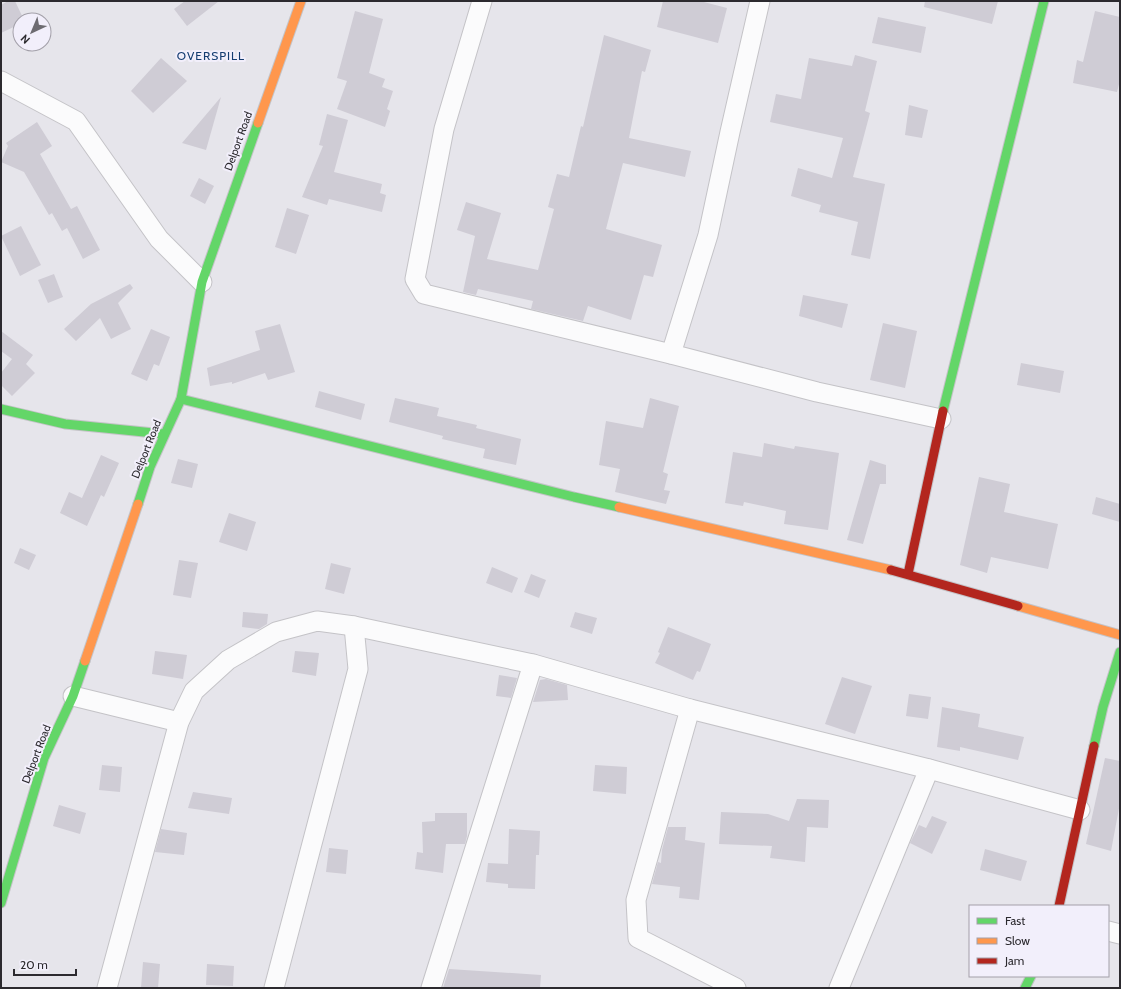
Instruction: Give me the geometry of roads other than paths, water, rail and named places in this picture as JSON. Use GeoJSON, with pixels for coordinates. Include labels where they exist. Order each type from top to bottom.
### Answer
{"type":"FeatureCollection","features":[{"type":"Feature","properties":{"kind":"street","name":"Delport Road"},"geometry":{"type":"LineString","coordinates":[[1,903],[44,758],[73,696],[150,468],[180,399],[202,282],[301,1]]}},
{"type":"Feature","properties":{"kind":"street"},"geometry":{"type":"LineString","coordinates":[[482,1],[444,129],[415,279],[424,294],[672,354],[817,392],[941,419]]}},
{"type":"Feature","properties":{"kind":"street"},"geometry":{"type":"LineString","coordinates":[[672,354],[708,235],[760,1]]}},
{"type":"Feature","properties":{"kind":"street"},"geometry":{"type":"LineString","coordinates":[[908,574],[941,419],[1044,1]]}},
{"type":"Feature","properties":{"kind":"street"},"geometry":{"type":"LineString","coordinates":[[1,81],[76,121],[159,239],[202,282]]}},
{"type":"Feature","properties":{"kind":"street"},"geometry":{"type":"LineString","coordinates":[[180,399],[574,497],[666,516],[908,574],[1120,635]]}},
{"type":"Feature","properties":{"kind":"street"},"geometry":{"type":"LineString","coordinates":[[1,409],[65,424],[164,434]]}},
{"type":"Feature","properties":{"kind":"street"},"geometry":{"type":"LineString","coordinates":[[107,988],[179,722],[194,690],[228,660],[276,632],[317,621],[354,626],[533,664],[690,709],[929,769],[1080,810]]}},
{"type":"Feature","properties":{"kind":"street"},"geometry":{"type":"LineString","coordinates":[[274,988],[358,669],[354,626]]}},
{"type":"Feature","properties":{"kind":"street"},"geometry":{"type":"LineString","coordinates":[[1059,905],[1103,707],[1120,652]]}},
{"type":"Feature","properties":{"kind":"street"},"geometry":{"type":"LineString","coordinates":[[430,988],[533,664]]}},
{"type":"Feature","properties":{"kind":"street"},"geometry":{"type":"LineString","coordinates":[[73,696],[179,722]]}},
{"type":"Feature","properties":{"kind":"street"},"geometry":{"type":"LineString","coordinates":[[690,709],[636,900],[638,938],[736,988]]}},
{"type":"Feature","properties":{"kind":"street"},"geometry":{"type":"LineString","coordinates":[[839,988],[929,769]]}},
{"type":"Feature","properties":{"kind":"street"},"geometry":{"type":"LineString","coordinates":[[1109,931],[1120,934]]}},
{"type":"Feature","properties":{"kind":"street"},"geometry":{"type":"LineString","coordinates":[[1025,988],[1030,977]]}},
{"type":"Feature","properties":{"kind":"district","name":"OVERSPILL"},"geometry":{"type":"Point","coordinates":[211,56]}}]}
